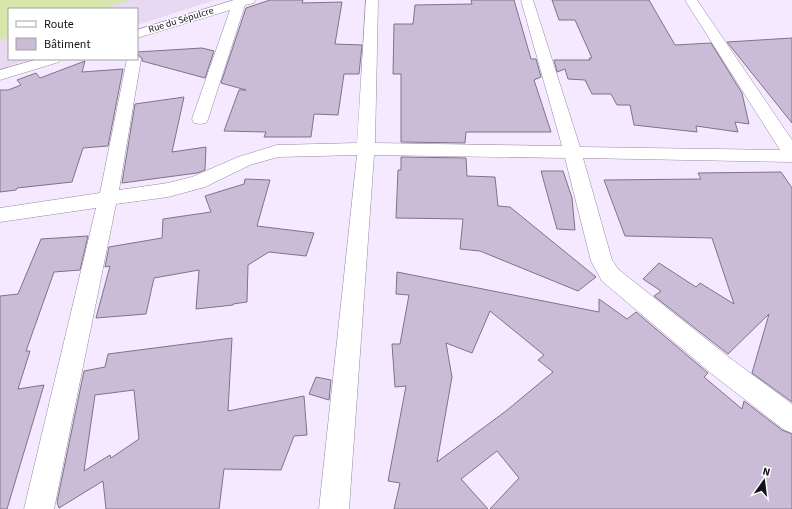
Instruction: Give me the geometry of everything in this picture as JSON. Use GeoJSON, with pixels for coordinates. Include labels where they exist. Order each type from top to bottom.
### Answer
{"type":"FeatureCollection","features":[{"type":"Feature","properties":{"kind":"street"},"geometry":{"type":"LineString","coordinates":[[334,509],[366,149],[372,0]]}},
{"type":"Feature","properties":{"kind":"street"},"geometry":{"type":"LineString","coordinates":[[527,0],[573,154],[602,261],[610,275],[721,366],[792,420]]}},
{"type":"Feature","properties":{"kind":"street"},"geometry":{"type":"LineString","coordinates":[[691,0],[792,155]]}},
{"type":"Feature","properties":{"kind":"street"},"geometry":{"type":"LineString","coordinates":[[200,119],[244,1]]}},
{"type":"Feature","properties":{"kind":"street","name":"Rue du Sépulcre"},"geometry":{"type":"LineString","coordinates":[[138,37],[244,1]]}},
{"type":"Feature","properties":{"kind":"street"},"geometry":{"type":"LineString","coordinates":[[0,75],[51,60]]}},
{"type":"Feature","properties":{"kind":"street"},"geometry":{"type":"LineString","coordinates":[[39,509],[108,199],[134,60]]}},
{"type":"Feature","properties":{"kind":"street"},"geometry":{"type":"LineString","coordinates":[[0,215],[168,190],[198,182],[244,161],[277,151],[366,149],[573,154],[792,155]]}},
{"type":"Feature","properties":{"kind":"shaded area"},"geometry":{"type":"Polygon","coordinates":[[[0,0],[215,0],[138,25],[138,8],[8,8],[8,60],[27,60],[0,69],[0,0]]]}},
{"type":"Feature","properties":{"kind":"green space"},"geometry":{"type":"Polygon","coordinates":[[[0,0],[130,0],[104,8],[8,8],[8,37],[0,40],[0,0]]]}},
{"type":"Feature","properties":{"kind":"building"},"geometry":{"type":"Polygon","coordinates":[[[270,0],[303,0],[302,3],[342,2],[335,44],[362,45],[359,74],[344,74],[338,115],[314,114],[311,137],[264,137],[266,132],[224,131],[239,90],[246,90],[221,83],[246,8],[270,0]]]}},
{"type":"Feature","properties":{"kind":"building"},"geometry":{"type":"Polygon","coordinates":[[[471,0],[514,0],[531,59],[536,59],[541,77],[534,80],[551,132],[466,132],[465,143],[401,142],[401,74],[393,74],[394,24],[413,24],[415,5],[472,4],[471,0]]]}},
{"type":"Feature","properties":{"kind":"building"},"geometry":{"type":"Polygon","coordinates":[[[552,0],[649,0],[675,45],[711,43],[742,93],[749,124],[735,122],[738,132],[696,126],[697,132],[634,125],[630,105],[617,105],[611,94],[592,94],[585,80],[568,79],[565,69],[557,72],[554,60],[590,60],[589,58],[592,58],[575,20],[559,20],[552,0]]]}},
{"type":"Feature","properties":{"kind":"building"},"geometry":{"type":"Polygon","coordinates":[[[792,38],[792,123],[727,42],[792,38]]]}},
{"type":"Feature","properties":{"kind":"building"},"geometry":{"type":"Polygon","coordinates":[[[202,48],[214,51],[205,78],[142,61],[142,58],[138,55],[138,52],[202,48]]]}},
{"type":"Feature","properties":{"kind":"building"},"geometry":{"type":"Polygon","coordinates":[[[85,61],[82,72],[123,69],[108,146],[83,148],[72,182],[17,188],[16,190],[0,192],[0,90],[8,90],[21,85],[17,80],[36,73],[40,78],[85,61]]]}},
{"type":"Feature","properties":{"kind":"building"},"geometry":{"type":"Polygon","coordinates":[[[184,97],[172,152],[206,147],[205,170],[197,173],[122,183],[135,104],[184,97]]]}},
{"type":"Feature","properties":{"kind":"building"},"geometry":{"type":"Polygon","coordinates":[[[401,157],[466,158],[467,176],[495,177],[498,206],[510,207],[596,277],[578,291],[480,251],[460,249],[463,219],[396,218],[398,170],[401,170],[401,157]]]}},
{"type":"Feature","properties":{"kind":"building"},"geometry":{"type":"Polygon","coordinates":[[[541,171],[563,171],[572,198],[575,230],[557,229],[541,171]]]}},
{"type":"Feature","properties":{"kind":"building"},"geometry":{"type":"Polygon","coordinates":[[[781,172],[792,188],[792,402],[752,373],[769,314],[728,354],[654,296],[661,291],[643,279],[659,263],[696,287],[700,283],[734,304],[712,238],[625,236],[604,180],[701,179],[698,173],[781,172]]]}},
{"type":"Feature","properties":{"kind":"building"},"geometry":{"type":"Polygon","coordinates":[[[245,179],[270,180],[257,226],[314,233],[306,256],[269,252],[248,265],[247,302],[196,309],[199,270],[154,278],[146,314],[96,318],[110,266],[105,267],[109,247],[162,238],[163,219],[211,212],[205,196],[244,184],[245,179]]]}},
{"type":"Feature","properties":{"kind":"building"},"geometry":{"type":"Polygon","coordinates":[[[88,236],[80,270],[54,272],[26,351],[30,351],[18,389],[44,385],[7,509],[0,509],[0,296],[18,294],[41,239],[88,236]]]}},
{"type":"Feature","properties":{"kind":"building"},"geometry":{"type":"Polygon","coordinates":[[[397,272],[599,312],[599,299],[627,319],[636,312],[708,373],[704,377],[742,409],[744,401],[782,430],[792,434],[792,509],[490,509],[519,478],[497,451],[461,479],[488,509],[394,509],[400,483],[388,481],[406,386],[395,387],[392,344],[400,344],[409,295],[396,294],[397,272]],[[490,311],[472,353],[446,343],[452,377],[437,462],[506,411],[553,372],[538,360],[544,355],[490,311]]]}},
{"type":"Feature","properties":{"kind":"building"},"geometry":{"type":"Polygon","coordinates":[[[232,338],[228,411],[304,396],[307,435],[294,436],[281,470],[224,469],[219,509],[106,509],[103,481],[59,508],[57,502],[84,371],[105,367],[108,354],[232,338]],[[134,390],[95,395],[84,471],[110,455],[111,458],[139,439],[134,390]]]}},
{"type":"Feature","properties":{"kind":"building"},"geometry":{"type":"Polygon","coordinates":[[[316,377],[331,380],[329,400],[309,394],[316,377]]]}}]}
